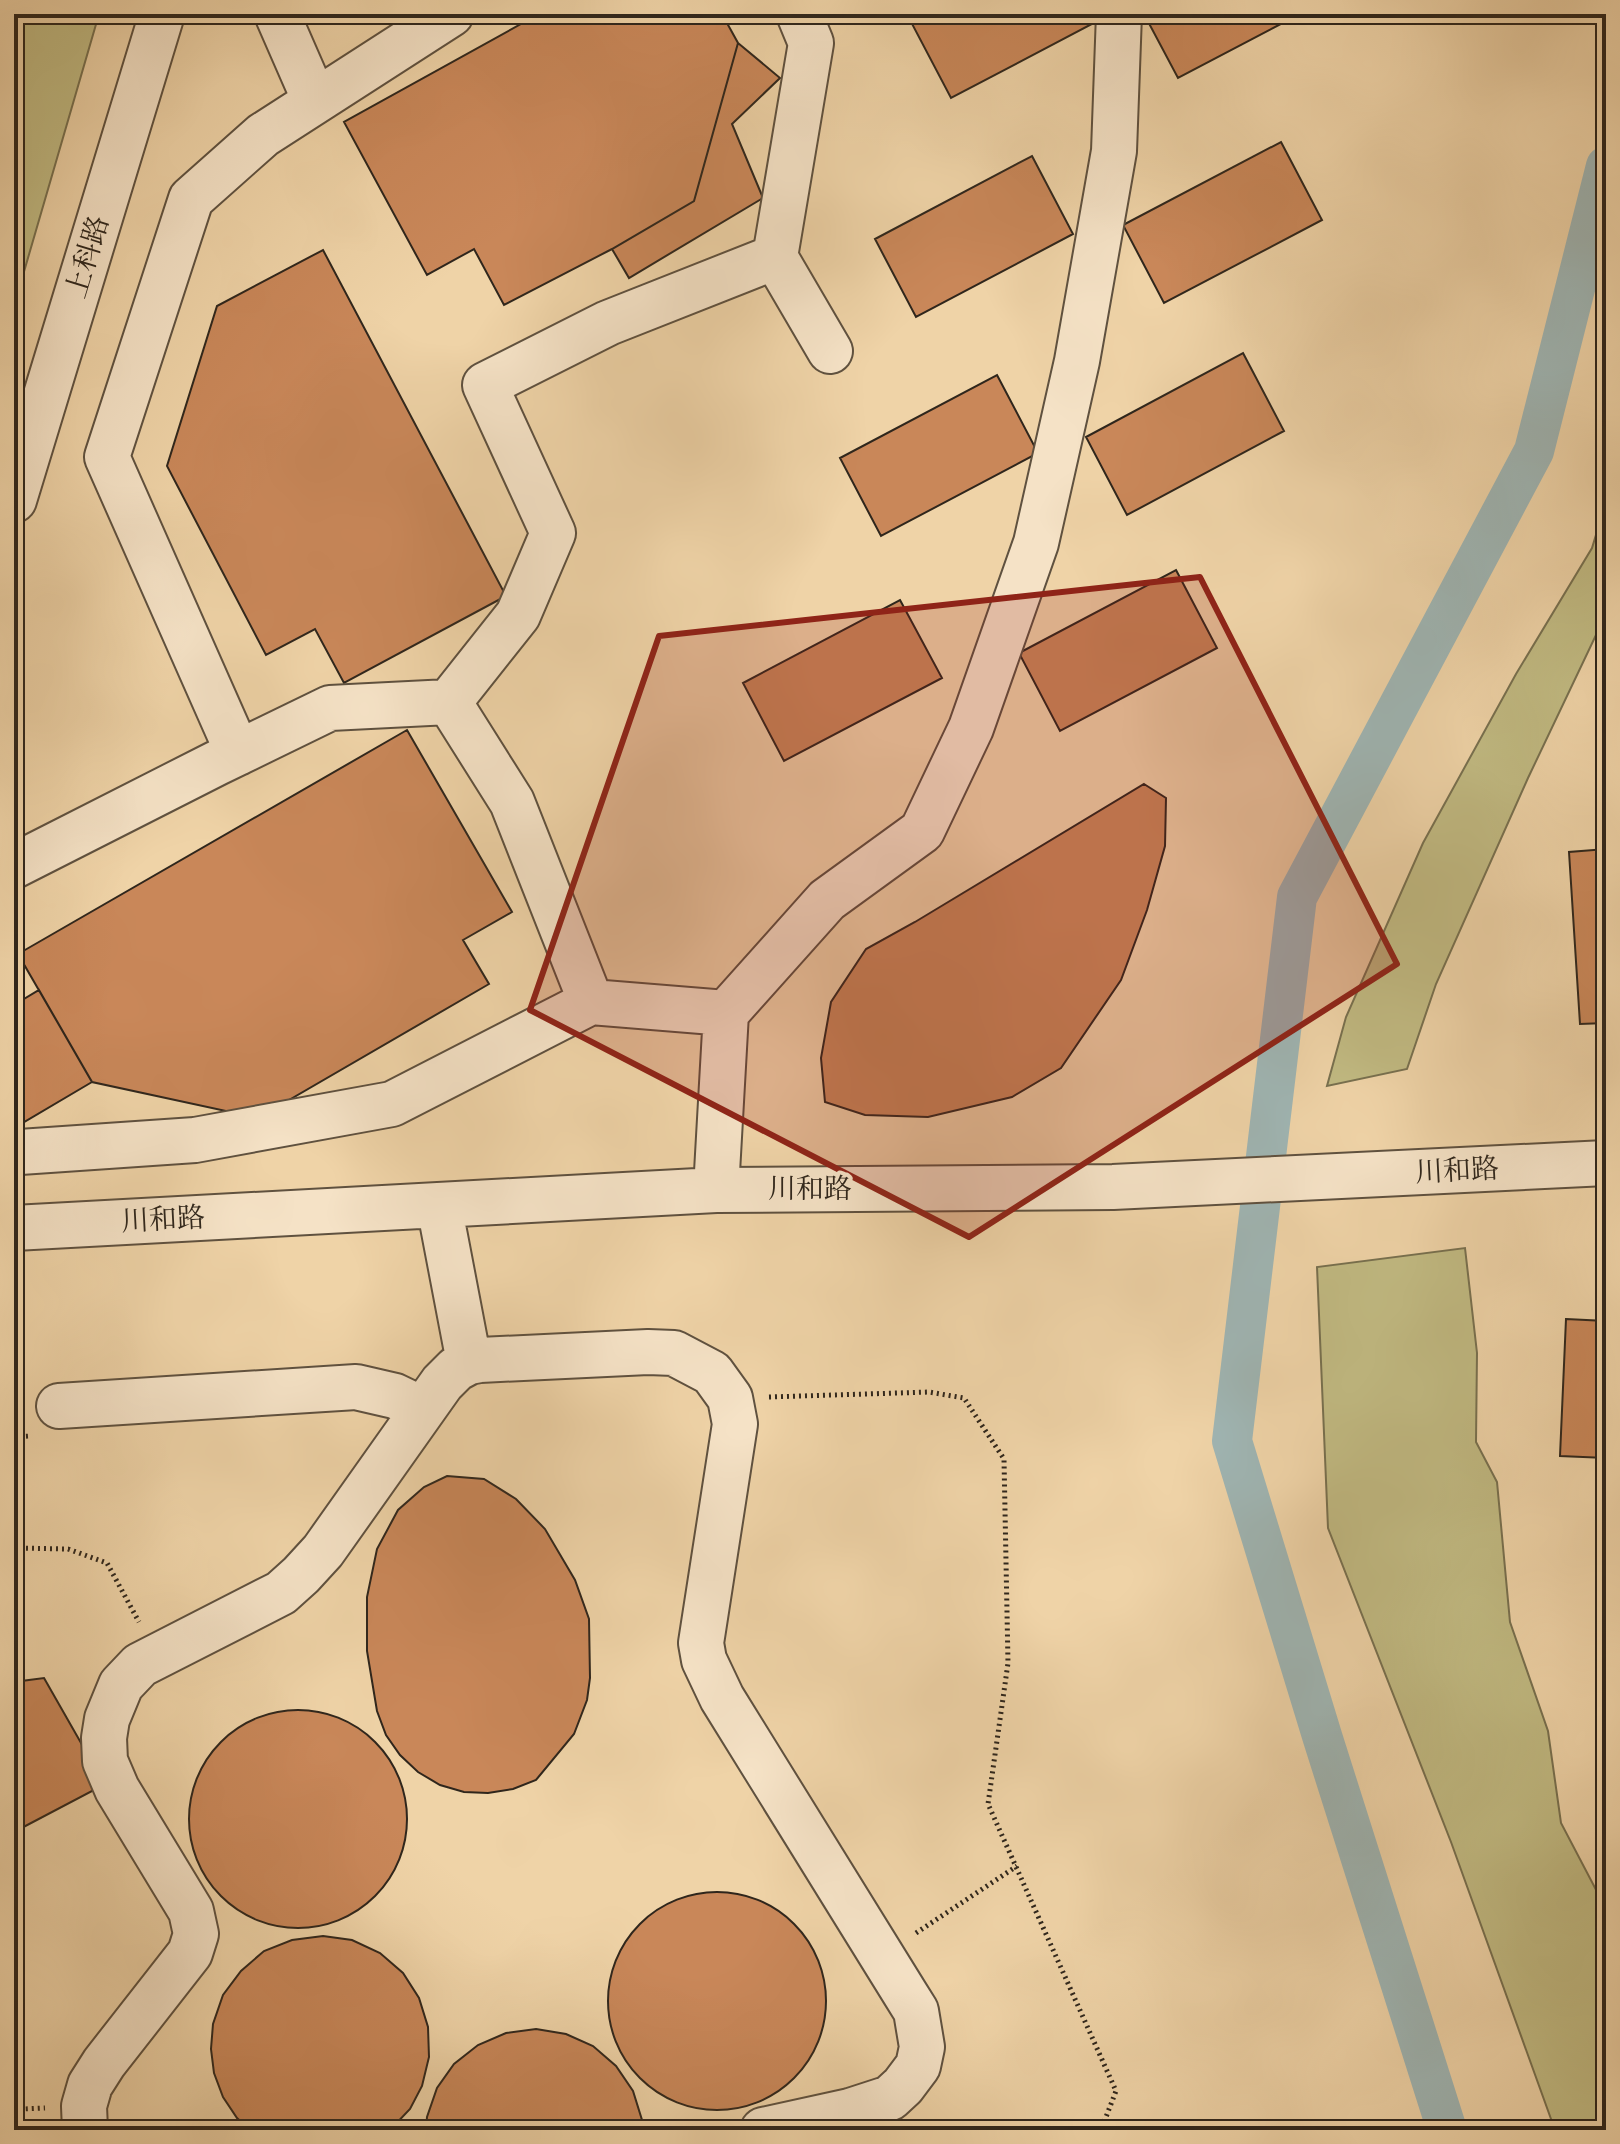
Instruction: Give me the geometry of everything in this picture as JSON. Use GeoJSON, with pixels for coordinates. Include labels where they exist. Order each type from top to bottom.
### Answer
{"type":"FeatureCollection","features":[{"type":"Feature","properties":{"kind":"street","name":"上科路"},"geometry":{"type":"LineString","coordinates":[[14,500],[162,14]]}},
{"type":"Feature","properties":{"kind":"street"},"geometry":{"type":"LineString","coordinates":[[277,14],[315,101]]}},
{"type":"Feature","properties":{"kind":"street"},"geometry":{"type":"LineString","coordinates":[[238,753],[107,457],[191,199],[263,135],[451,14]]}},
{"type":"Feature","properties":{"kind":"street"},"geometry":{"type":"LineString","coordinates":[[799,14],[811,43],[775,257],[830,351]]}},
{"type":"Feature","properties":{"kind":"street"},"geometry":{"type":"LineString","coordinates":[[716,1190],[726,1013],[827,900],[922,831],[971,728],[1036,543],[1077,361],[1114,151],[1119,14]]}},
{"type":"Feature","properties":{"kind":"street"},"geometry":{"type":"LineString","coordinates":[[14,866],[330,708],[449,702],[518,615],[553,533],[485,385],[608,323],[775,257]]}},
{"type":"Feature","properties":{"kind":"street"},"geometry":{"type":"LineString","coordinates":[[449,702],[512,802],[591,1002]]}},
{"type":"Feature","properties":{"kind":"street"},"geometry":{"type":"LineString","coordinates":[[14,1149],[20,1152],[195,1140],[392,1104],[591,1002],[726,1013]]}},
{"type":"Feature","properties":{"kind":"street","name":"川和路"},"geometry":{"type":"LineString","coordinates":[[14,1228],[716,1190],[1113,1187],[1606,1163]]}},
{"type":"Feature","properties":{"kind":"street"},"geometry":{"type":"LineString","coordinates":[[439,1205],[469,1362]]}},
{"type":"Feature","properties":{"kind":"street"},"geometry":{"type":"LineString","coordinates":[[85,2130],[84,2106],[90,2085],[190,1953],[196,1934],[191,1911],[117,1789],[105,1761],[107,1719],[121,1685],[132,1672],[281,1593],[301,1575],[323,1551],[422,1409],[456,1369],[469,1362],[674,1353],[712,1373],[730,1398],[735,1424],[701,1643],[704,1660],[722,1698],[916,2011],[922,2047],[918,2066],[890,2098],[850,2111],[763,2130]]}},
{"type":"Feature","properties":{"kind":"street"},"geometry":{"type":"LineString","coordinates":[[59,1406],[356,1387],[395,1396],[422,1409]]}},
{"type":"Feature","properties":{"kind":"path"},"geometry":{"type":"LineString","coordinates":[[730,1398],[929,1392],[964,1398],[1004,1459],[1008,1663],[988,1804],[1116,2091],[1101,2130]]}},
{"type":"Feature","properties":{"kind":"path"},"geometry":{"type":"LineString","coordinates":[[14,1548],[68,1549],[107,1563],[157,1657]]}},
{"type":"Feature","properties":{"kind":"path"},"geometry":{"type":"LineString","coordinates":[[882,1955],[1017,1866]]}},
{"type":"Feature","properties":{"kind":"highlighted area"},"geometry":{"type":"Polygon","coordinates":[[[1200,577],[1397,964],[969,1237],[530,1010],[659,636],[1200,577]]]}},
{"type":"Feature","properties":{"kind":"shaded area"},"geometry":{"type":"Polygon","coordinates":[[[14,14],[99,14],[14,306],[14,14]]]}},
{"type":"Feature","properties":{"kind":"shaded area"},"geometry":{"type":"Polygon","coordinates":[[[1606,502],[1606,614],[1528,778],[1436,984],[1407,1069],[1327,1086],[1346,1017],[1423,843],[1516,674],[1592,548],[1606,502]]]}},
{"type":"Feature","properties":{"kind":"shaded area"},"geometry":{"type":"Polygon","coordinates":[[[1465,1248],[1477,1353],[1476,1442],[1497,1482],[1510,1622],[1548,1731],[1561,1823],[1604,1905],[1606,2130],[1555,2130],[1451,1842],[1328,1528],[1317,1267],[1465,1248]]]}},
{"type":"Feature","properties":{"kind":"building"},"geometry":{"type":"Polygon","coordinates":[[[539,14],[722,14],[738,43],[694,201],[612,249],[504,305],[474,249],[427,275],[344,122],[539,14]]]}},
{"type":"Feature","properties":{"kind":"building"},"geometry":{"type":"Polygon","coordinates":[[[921,14],[1109,15],[951,98],[910,20],[921,14]]]}},
{"type":"Feature","properties":{"kind":"building"},"geometry":{"type":"Polygon","coordinates":[[[1144,14],[1300,14],[1178,78],[1144,14]]]}},
{"type":"Feature","properties":{"kind":"building"},"geometry":{"type":"Polygon","coordinates":[[[738,43],[780,78],[732,124],[763,198],[629,278],[612,249],[694,201],[738,43]]]}},
{"type":"Feature","properties":{"kind":"building"},"geometry":{"type":"Polygon","coordinates":[[[1281,142],[1322,220],[1164,303],[1123,225],[1281,142]]]}},
{"type":"Feature","properties":{"kind":"building"},"geometry":{"type":"Polygon","coordinates":[[[1032,156],[1073,234],[916,317],[875,239],[1032,156]]]}},
{"type":"Feature","properties":{"kind":"building"},"geometry":{"type":"Polygon","coordinates":[[[323,250],[506,596],[344,683],[315,629],[266,655],[167,466],[217,306],[323,250]]]}},
{"type":"Feature","properties":{"kind":"building"},"geometry":{"type":"Polygon","coordinates":[[[1243,353],[1284,431],[1127,515],[1086,437],[1243,353]]]}},
{"type":"Feature","properties":{"kind":"building"},"geometry":{"type":"Polygon","coordinates":[[[997,375],[1038,453],[881,536],[840,458],[997,375]]]}},
{"type":"Feature","properties":{"kind":"building"},"geometry":{"type":"Polygon","coordinates":[[[1176,570],[1217,648],[1060,731],[1019,653],[1176,570]]]}},
{"type":"Feature","properties":{"kind":"building"},"geometry":{"type":"Polygon","coordinates":[[[900,600],[942,678],[784,761],[743,683],[900,600]]]}},
{"type":"Feature","properties":{"kind":"building"},"geometry":{"type":"Polygon","coordinates":[[[407,730],[512,912],[463,940],[489,984],[258,1118],[92,1082],[18,954],[407,730]]]}},
{"type":"Feature","properties":{"kind":"building"},"geometry":{"type":"Polygon","coordinates":[[[1144,784],[1166,798],[1165,846],[1147,910],[1121,980],[1061,1068],[1012,1097],[928,1117],[865,1115],[825,1102],[821,1058],[831,1002],[866,949],[1144,784]]]}},
{"type":"Feature","properties":{"kind":"building"},"geometry":{"type":"Polygon","coordinates":[[[1606,849],[1606,1023],[1580,1024],[1569,852],[1606,849]]]}},
{"type":"Feature","properties":{"kind":"building"},"geometry":{"type":"Polygon","coordinates":[[[39,990],[92,1082],[19,1125],[14,1116],[14,1005],[39,990]]]}},
{"type":"Feature","properties":{"kind":"building"},"geometry":{"type":"Polygon","coordinates":[[[1566,1319],[1606,1321],[1606,1458],[1560,1456],[1566,1319]]]}},
{"type":"Feature","properties":{"kind":"building"},"geometry":{"type":"Polygon","coordinates":[[[447,1476],[484,1479],[516,1499],[545,1529],[575,1580],[589,1619],[590,1678],[587,1700],[574,1734],[536,1780],[513,1789],[488,1793],[464,1792],[440,1785],[418,1772],[400,1755],[386,1735],[377,1711],[367,1651],[367,1597],[377,1549],[398,1510],[424,1487],[447,1476]]]}},
{"type":"Feature","properties":{"kind":"building"},"geometry":{"type":"Polygon","coordinates":[[[44,1678],[101,1778],[94,1790],[14,1832],[14,1682],[44,1678]]]}},
{"type":"Feature","properties":{"kind":"building"},"geometry":{"type":"Polygon","coordinates":[[[298,1710],[340,1718],[359,1728],[375,1742],[389,1758],[399,1777],[407,1819],[399,1861],[389,1880],[375,1896],[359,1910],[340,1920],[298,1928],[256,1920],[237,1910],[221,1896],[207,1880],[197,1861],[189,1819],[197,1777],[207,1758],[221,1742],[237,1728],[256,1718],[298,1710]]]}},
{"type":"Feature","properties":{"kind":"building"},"geometry":{"type":"Polygon","coordinates":[[[717,1892],[759,1900],[778,1910],[794,1924],[808,1940],[818,1959],[826,2001],[818,2043],[808,2062],[794,2078],[778,2092],[759,2102],[717,2110],[675,2102],[656,2092],[640,2078],[626,2062],[616,2043],[608,2001],[616,1959],[626,1940],[640,1924],[656,1910],[675,1900],[717,1892]]]}},
{"type":"Feature","properties":{"kind":"building"},"geometry":{"type":"Polygon","coordinates":[[[323,1936],[352,1940],[380,1953],[403,1973],[419,1998],[428,2027],[429,2057],[422,2086],[410,2109],[390,2130],[250,2130],[237,2118],[223,2097],[214,2073],[211,2049],[213,2024],[223,1995],[241,1971],[264,1951],[292,1940],[323,1936]]]}},
{"type":"Feature","properties":{"kind":"building"},"geometry":{"type":"Polygon","coordinates":[[[536,2029],[566,2034],[593,2046],[616,2066],[633,2091],[642,2130],[426,2130],[437,2088],[454,2064],[478,2045],[506,2033],[536,2029]]]}},
{"type":"Feature","properties":{"kind":"waterway"},"geometry":{"type":"LineString","coordinates":[[1447,2130],[1232,1441],[1297,897],[1534,451],[1606,166]]}}]}
